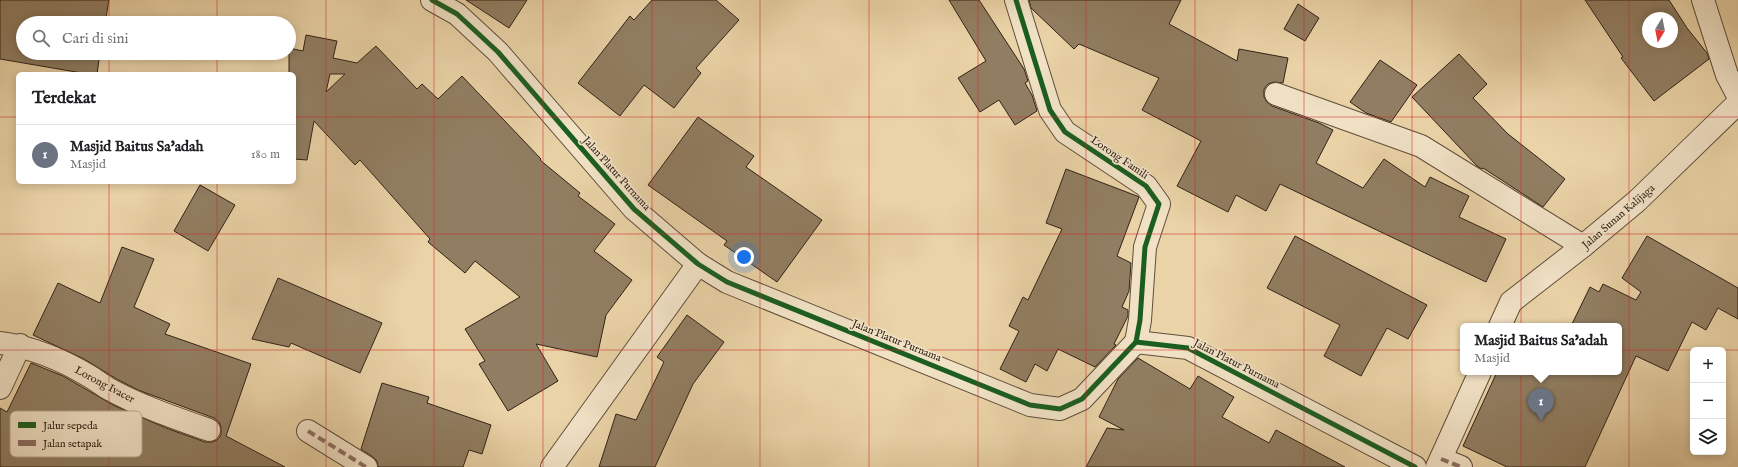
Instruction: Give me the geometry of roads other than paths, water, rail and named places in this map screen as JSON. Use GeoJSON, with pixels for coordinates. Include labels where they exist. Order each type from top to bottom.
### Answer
{"type":"FeatureCollection","features":[{"type":"Feature","properties":{"kind":"street","name":"Jalan Platur Purnama"},"geometry":{"type":"LineString","coordinates":[[432,0],[457,14],[498,52],[634,209],[698,264],[727,282],[1030,405],[1060,410],[1082,399],[1136,342],[1188,348],[1415,467]]}},
{"type":"Feature","properties":{"kind":"street","name":"Lorong Famili"},"geometry":{"type":"LineString","coordinates":[[1016,0],[1050,110],[1065,132],[1146,186],[1160,204],[1145,246],[1140,320],[1136,342]]}},
{"type":"Feature","properties":{"kind":"street"},"geometry":{"type":"LineString","coordinates":[[1703,0],[1727,75],[1738,96]]}},
{"type":"Feature","properties":{"kind":"street"},"geometry":{"type":"LineString","coordinates":[[1276,94],[1421,146],[1583,246]]}},
{"type":"Feature","properties":{"kind":"street","name":"Jalan Sunan Kalijaga"},"geometry":{"type":"LineString","coordinates":[[1501,323],[1510,302],[1583,246],[1637,201],[1738,103]]}},
{"type":"Feature","properties":{"kind":"street"},"geometry":{"type":"LineString","coordinates":[[552,467],[698,264]]}},
{"type":"Feature","properties":{"kind":"street"},"geometry":{"type":"LineString","coordinates":[[0,388],[10,344]]}},
{"type":"Feature","properties":{"kind":"street","name":"Lorong Ivacer"},"geometry":{"type":"LineString","coordinates":[[10,344],[65,364],[89,376],[109,389],[172,417],[208,430]]}},
{"type":"Feature","properties":{"kind":"street"},"geometry":{"type":"LineString","coordinates":[[1446,464],[1479,375]]}},
{"type":"Feature","properties":{"kind":"street"},"geometry":{"type":"LineString","coordinates":[[308,431],[366,467]]}},
{"type":"Feature","properties":{"kind":"place","name":"Masjid Baitus Sa'adah"},"geometry":{"type":"Point","coordinates":[1541,421]}}]}
